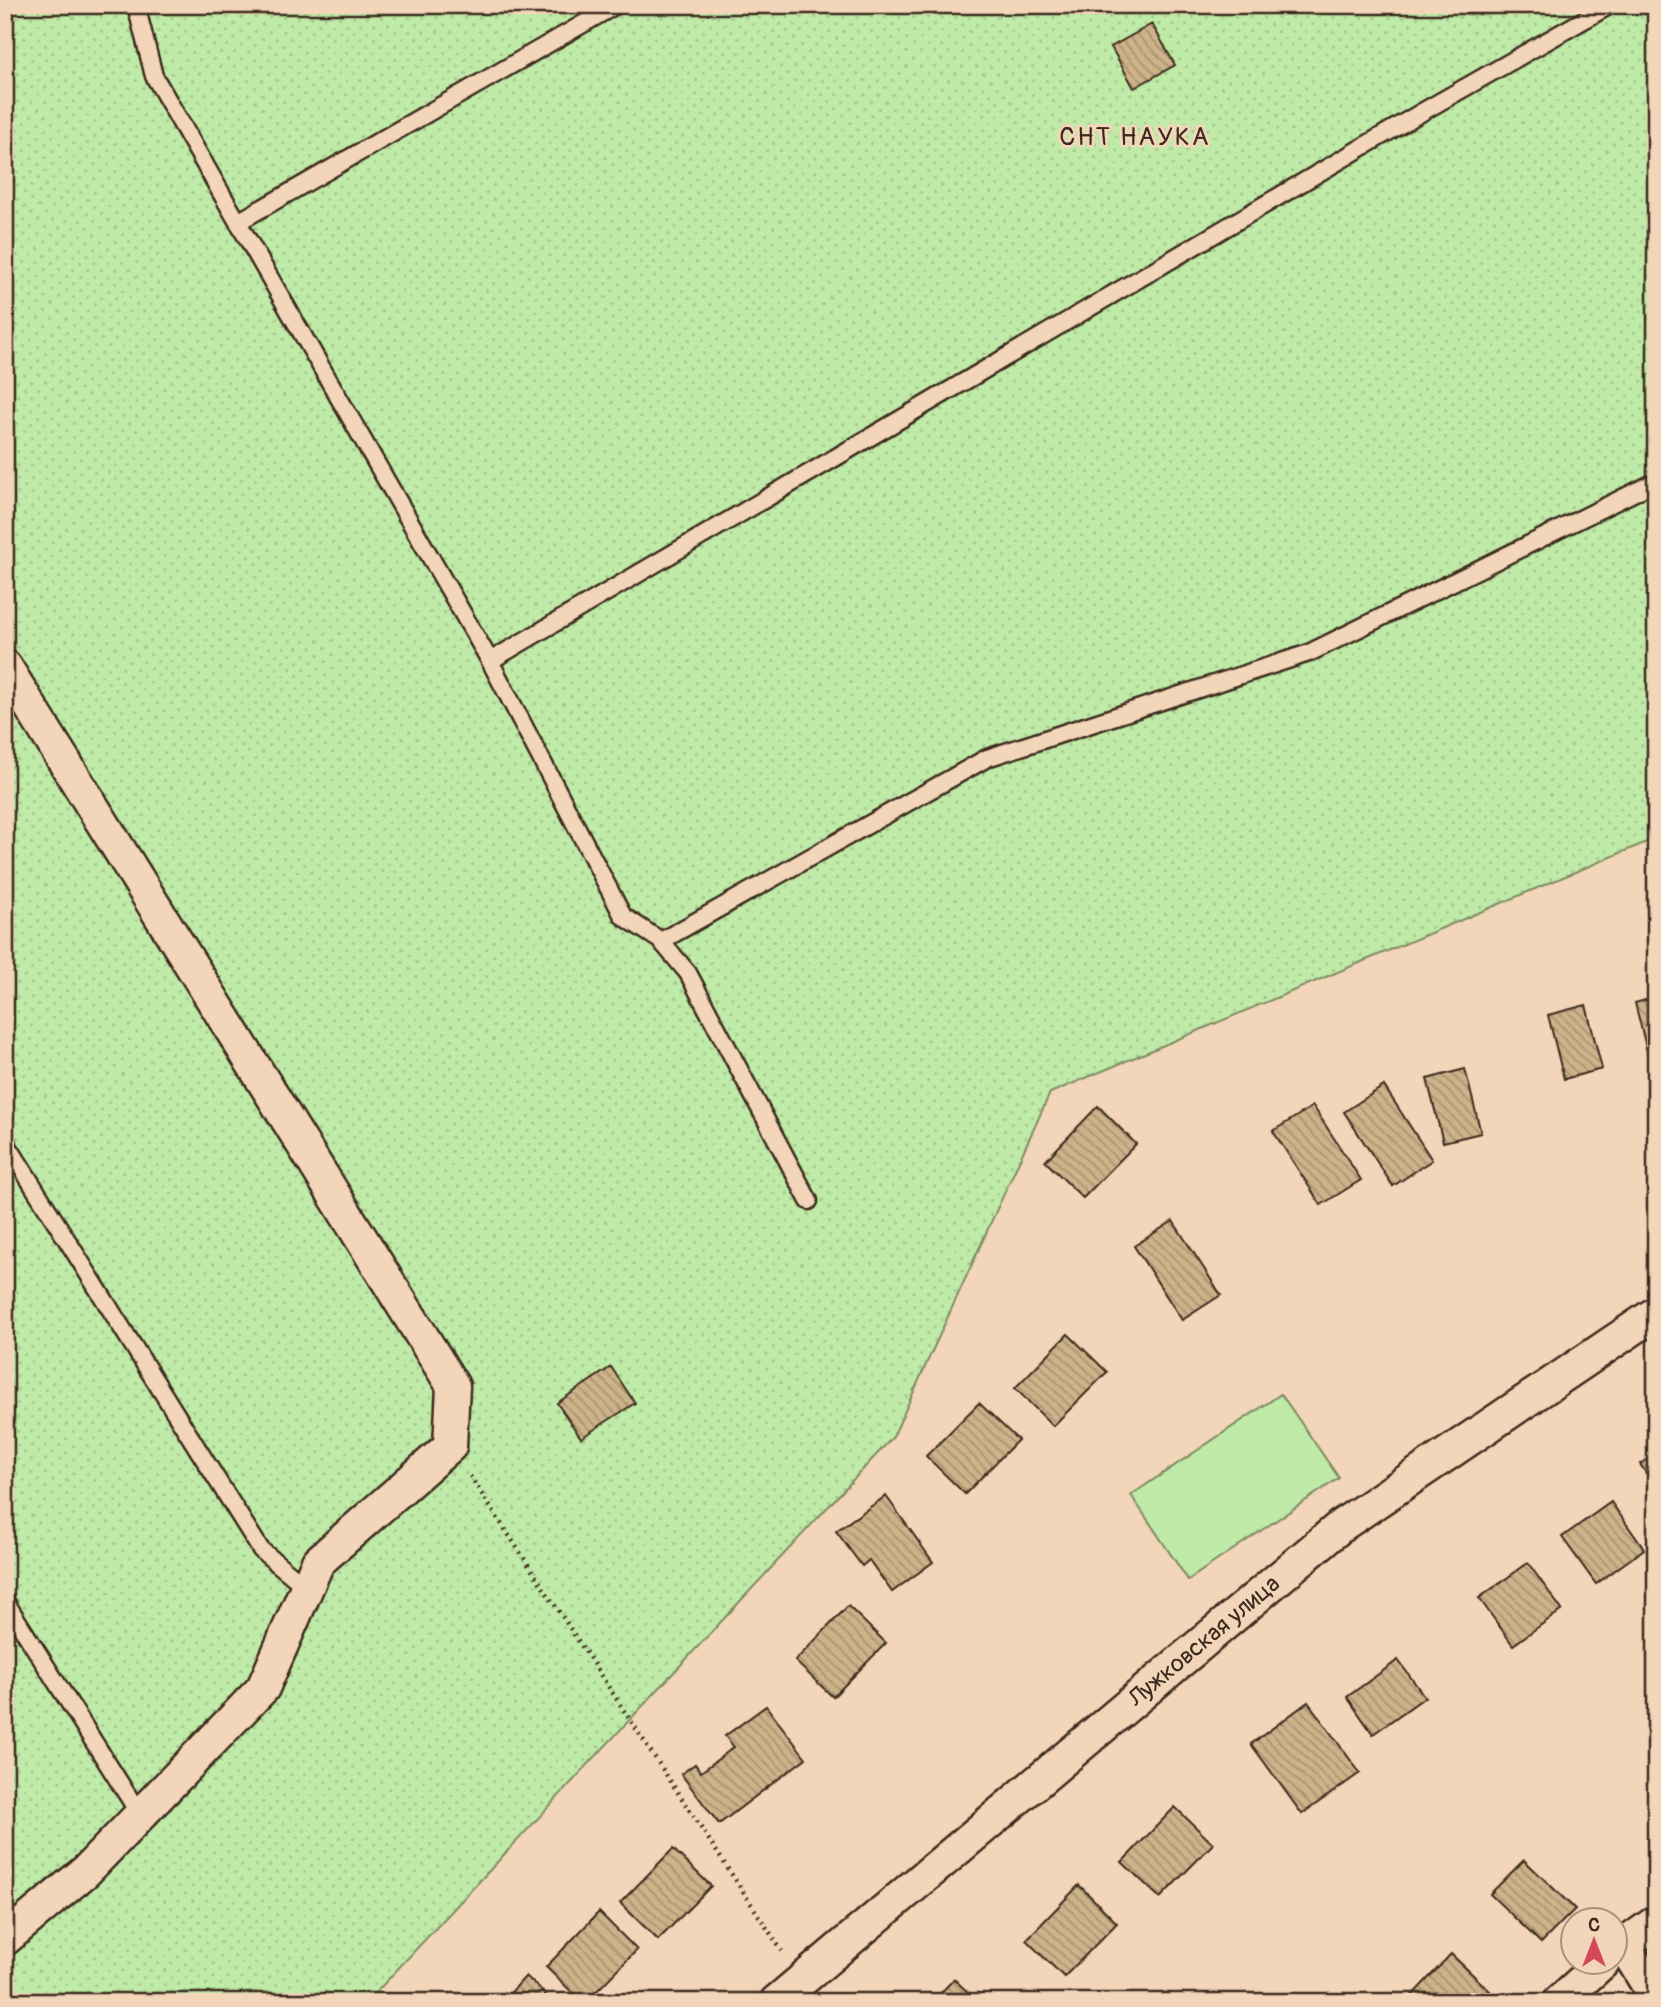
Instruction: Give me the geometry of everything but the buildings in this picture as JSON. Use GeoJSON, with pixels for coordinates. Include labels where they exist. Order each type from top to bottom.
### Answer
{"type":"FeatureCollection","features":[{"type":"Feature","properties":{"kind":"street"},"geometry":{"type":"LineString","coordinates":[[5,666],[453,1386],[450,1446],[318,1562],[262,1688],[86,1871],[5,1939]]}},
{"type":"Feature","properties":{"kind":"street","name":"Лужковская улица"},"geometry":{"type":"LineString","coordinates":[[776,2002],[1342,1525],[1656,1313]]}},
{"type":"Feature","properties":{"kind":"street"},"geometry":{"type":"LineString","coordinates":[[1630,1941],[1656,1922]]}},
{"type":"Feature","properties":{"kind":"street"},"geometry":{"type":"LineString","coordinates":[[1630,1970],[1656,1998]]}},
{"type":"Feature","properties":{"kind":"street"},"geometry":{"type":"LineString","coordinates":[[1559,2002],[1588,1976]]}},
{"type":"Feature","properties":{"kind":"lane"},"geometry":{"type":"LineString","coordinates":[[136,5],[154,76],[490,661],[623,916],[661,941],[688,973],[809,1202]]}},
{"type":"Feature","properties":{"kind":"lane"},"geometry":{"type":"LineString","coordinates":[[238,222],[616,5]]}},
{"type":"Feature","properties":{"kind":"lane"},"geometry":{"type":"LineString","coordinates":[[490,661],[1410,119],[1610,5]]}},
{"type":"Feature","properties":{"kind":"lane"},"geometry":{"type":"LineString","coordinates":[[661,941],[987,758],[1309,653],[1649,485]]}},
{"type":"Feature","properties":{"kind":"lane"},"geometry":{"type":"LineString","coordinates":[[5,1141],[261,1550],[306,1587]]}},
{"type":"Feature","properties":{"kind":"lane"},"geometry":{"type":"LineString","coordinates":[[5,1601],[139,1815]]}},
{"type":"Feature","properties":{"kind":"path"},"geometry":{"type":"LineString","coordinates":[[450,1446],[801,1980]]}},
{"type":"Feature","properties":{"kind":"green space"},"geometry":{"type":"Polygon","coordinates":[[[5,5],[1656,5],[1656,838],[1050,1093],[893,1437],[367,2002],[5,2002],[5,5]]]}},
{"type":"Feature","properties":{"kind":"green space"},"geometry":{"type":"Polygon","coordinates":[[[1281,1394],[1339,1478],[1188,1580],[1131,1495],[1281,1394]]]}},
{"type":"Feature","properties":{"kind":"district","name":"СНТ НАУКА"},"geometry":{"type":"Point","coordinates":[1135,137]}}]}
